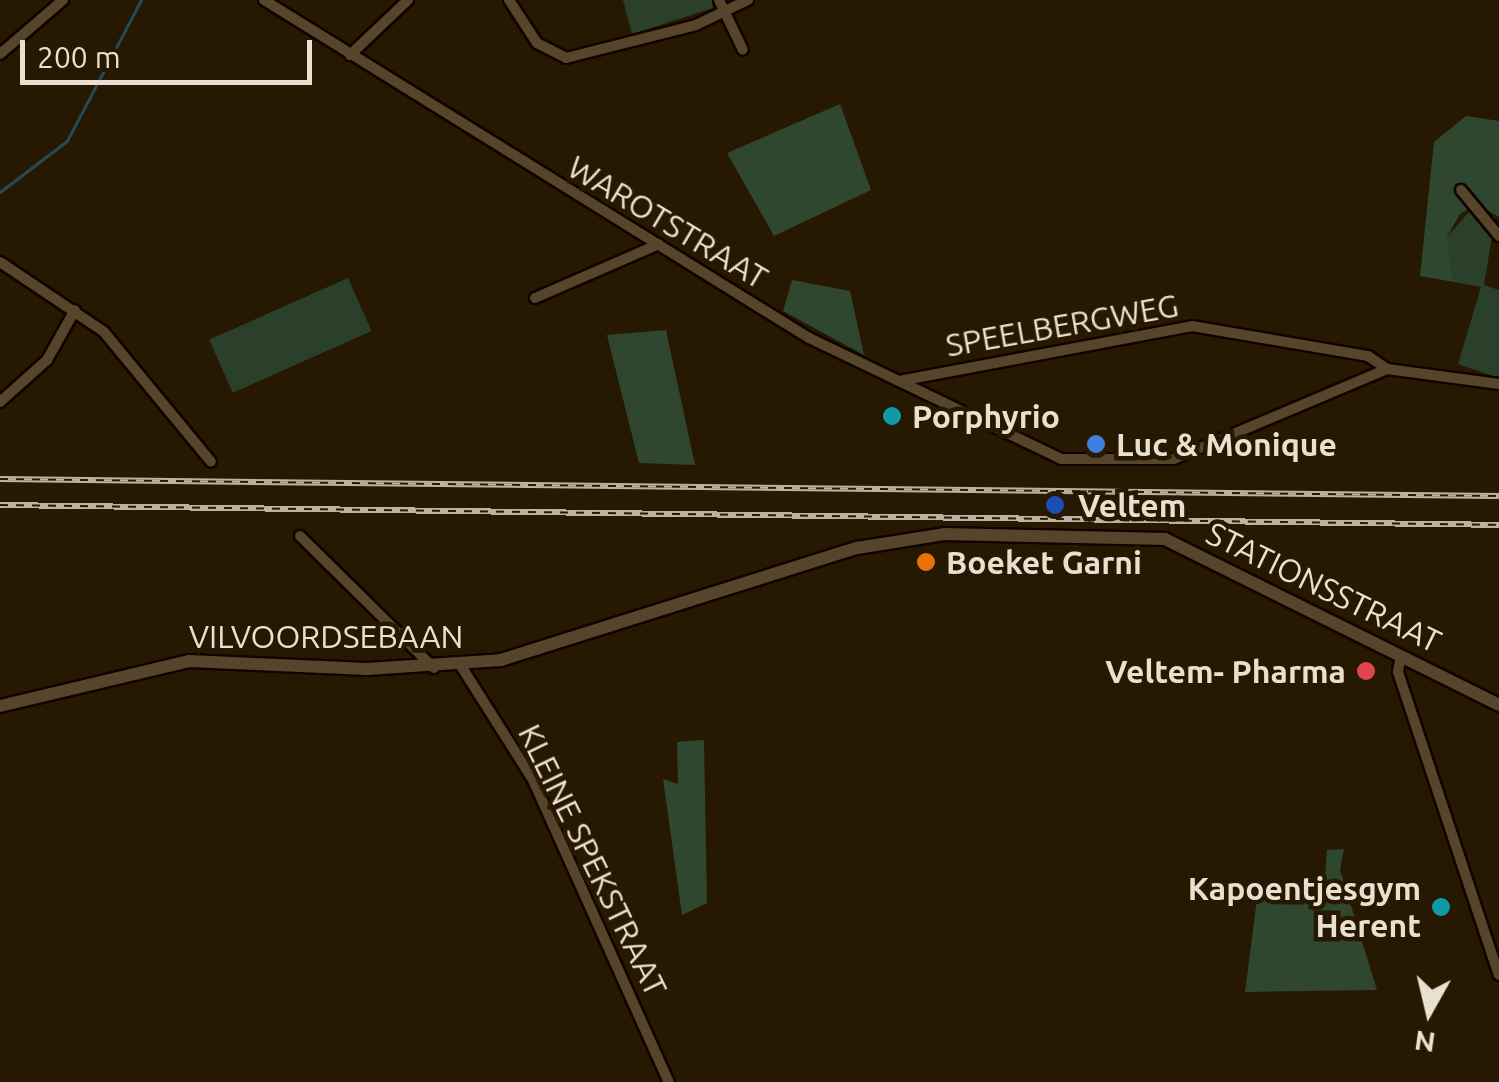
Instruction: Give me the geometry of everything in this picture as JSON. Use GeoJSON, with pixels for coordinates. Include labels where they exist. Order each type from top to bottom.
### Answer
{"type":"FeatureCollection","features":[{"type":"Feature","properties":{"kind":"street"},"geometry":{"type":"LineString","coordinates":[[2,48],[63,0]]}},
{"type":"Feature","properties":{"kind":"street","name":"WAROTSTRAAT"},"geometry":{"type":"LineString","coordinates":[[264,0],[659,244],[898,382],[1061,459],[1166,461],[1371,373]]}},
{"type":"Feature","properties":{"kind":"street"},"geometry":{"type":"LineString","coordinates":[[350,55],[408,0]]}},
{"type":"Feature","properties":{"kind":"street"},"geometry":{"type":"LineString","coordinates":[[508,0],[537,43],[566,58],[724,12],[748,0]]}},
{"type":"Feature","properties":{"kind":"street"},"geometry":{"type":"LineString","coordinates":[[719,0],[743,50]]}},
{"type":"Feature","properties":{"kind":"street"},"geometry":{"type":"LineString","coordinates":[[1461,190],[1499,236]]}},
{"type":"Feature","properties":{"kind":"street"},"geometry":{"type":"LineString","coordinates":[[536,298],[659,244]]}},
{"type":"Feature","properties":{"kind":"street"},"geometry":{"type":"LineString","coordinates":[[0,262],[76,310],[210,462]]}},
{"type":"Feature","properties":{"kind":"street"},"geometry":{"type":"LineString","coordinates":[[0,402],[47,360],[76,310]]}},
{"type":"Feature","properties":{"kind":"street","name":"SPEELBERGWEG"},"geometry":{"type":"LineString","coordinates":[[898,382],[1192,326],[1353,355],[1386,370]]}},
{"type":"Feature","properties":{"kind":"street"},"geometry":{"type":"LineString","coordinates":[[1353,355],[1371,373],[1386,370],[1499,384]]}},
{"type":"Feature","properties":{"kind":"street","name":"STATIONSSTRAAT"},"geometry":{"type":"LineString","coordinates":[[879,542],[944,534],[1165,540],[1499,705]]}},
{"type":"Feature","properties":{"kind":"street"},"geometry":{"type":"LineString","coordinates":[[300,536],[435,669]]}},
{"type":"Feature","properties":{"kind":"street","name":"VILVOORDSEBAAN"},"geometry":{"type":"LineString","coordinates":[[0,706],[188,660],[435,669],[462,666],[879,542]]}},
{"type":"Feature","properties":{"kind":"street"},"geometry":{"type":"LineString","coordinates":[[1401,656],[1398,672],[1494,946],[1499,975]]}},
{"type":"Feature","properties":{"kind":"street","name":"KLEINE SPEKSTRAAT"},"geometry":{"type":"LineString","coordinates":[[462,666],[533,780],[670,1082]]}},
{"type":"Feature","properties":{"kind":"green space"},"geometry":{"type":"Polygon","coordinates":[[[623,0],[712,0],[713,8],[632,34],[623,0]]]}},
{"type":"Feature","properties":{"kind":"green space"},"geometry":{"type":"Polygon","coordinates":[[[840,104],[871,190],[774,236],[727,153],[840,104]]]}},
{"type":"Feature","properties":{"kind":"green space"},"geometry":{"type":"Polygon","coordinates":[[[1466,116],[1499,121],[1499,217],[1477,204],[1460,214],[1447,237],[1454,282],[1420,276],[1434,142],[1466,116]]]}},
{"type":"Feature","properties":{"kind":"green space"},"geometry":{"type":"Polygon","coordinates":[[[1477,203],[1495,218],[1484,285],[1499,290],[1499,378],[1458,364],[1481,287],[1454,282],[1447,237],[1477,203]]]}},
{"type":"Feature","properties":{"kind":"green space"},"geometry":{"type":"Polygon","coordinates":[[[348,278],[372,331],[233,393],[209,340],[348,278]]]}},
{"type":"Feature","properties":{"kind":"green space"},"geometry":{"type":"Polygon","coordinates":[[[792,280],[850,291],[864,355],[783,311],[792,280]]]}},
{"type":"Feature","properties":{"kind":"green space"},"geometry":{"type":"Polygon","coordinates":[[[666,330],[695,465],[639,463],[607,335],[666,330]]]}},
{"type":"Feature","properties":{"kind":"green space"},"geometry":{"type":"Polygon","coordinates":[[[704,740],[707,903],[682,915],[663,779],[678,784],[677,742],[704,740]]]}},
{"type":"Feature","properties":{"kind":"green space"},"geometry":{"type":"Polygon","coordinates":[[[1344,849],[1340,870],[1377,990],[1245,992],[1258,891],[1324,889],[1327,850],[1344,849]]]}},
{"type":"Feature","properties":{"kind":"waterway"},"geometry":{"type":"LineString","coordinates":[[0,192],[67,141],[141,0]]}},
{"type":"Feature","properties":{"kind":"railway"},"geometry":{"type":"LineString","coordinates":[[0,479],[1499,496]]}},
{"type":"Feature","properties":{"kind":"railway"},"geometry":{"type":"LineString","coordinates":[[0,505],[1499,525]]}},
{"type":"Feature","properties":{"kind":"place","name":"Porphyrio"},"geometry":{"type":"Point","coordinates":[892,416]}},
{"type":"Feature","properties":{"kind":"place","name":"Luc & Monique"},"geometry":{"type":"Point","coordinates":[1096,444]}},
{"type":"Feature","properties":{"kind":"place","name":"Veltem"},"geometry":{"type":"Point","coordinates":[1055,505]}},
{"type":"Feature","properties":{"kind":"place","name":"Boeket Garni"},"geometry":{"type":"Point","coordinates":[926,562]}},
{"type":"Feature","properties":{"kind":"place","name":"Veltem- Pharma"},"geometry":{"type":"Point","coordinates":[1366,671]}},
{"type":"Feature","properties":{"kind":"place","name":"Kapoentjesgym Herent"},"geometry":{"type":"Point","coordinates":[1441,907]}}]}
